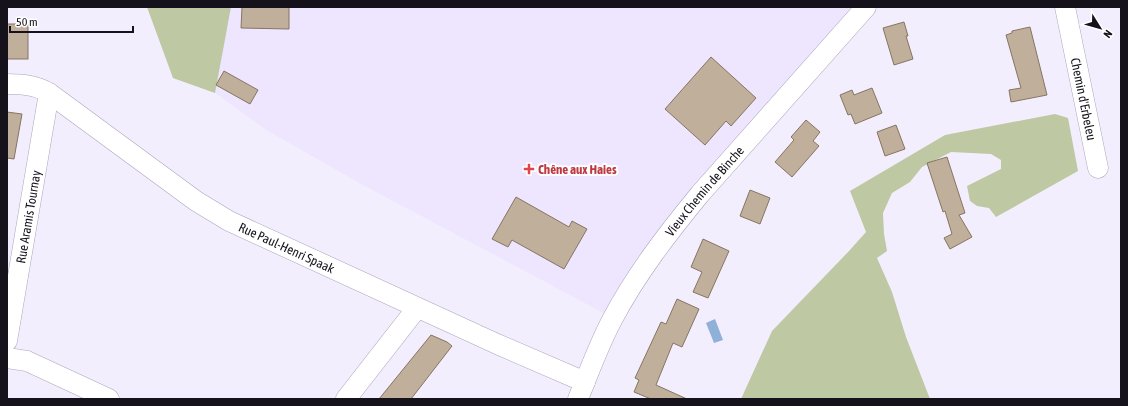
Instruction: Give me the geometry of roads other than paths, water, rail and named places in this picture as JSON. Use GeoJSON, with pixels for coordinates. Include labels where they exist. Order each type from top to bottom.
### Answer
{"type":"FeatureCollection","features":[{"type":"Feature","properties":{"kind":"street","name":"Vieux Chemin de Binche"},"geometry":{"type":"LineString","coordinates":[[582,391],[596,354],[613,318],[638,274],[674,225],[866,7]]}},
{"type":"Feature","properties":{"kind":"street","name":"Chemin d'Erbeleu"},"geometry":{"type":"LineString","coordinates":[[1066,7],[1098,168]]}},
{"type":"Feature","properties":{"kind":"street","name":"Rue Paul-Henri Spaak"},"geometry":{"type":"LineString","coordinates":[[7,84],[20,84],[41,88],[196,201],[222,217],[497,344],[582,391]]}},
{"type":"Feature","properties":{"kind":"street","name":"Rue Aramis Tournay"},"geometry":{"type":"LineString","coordinates":[[7,341],[49,93]]}},
{"type":"Feature","properties":{"kind":"street"},"geometry":{"type":"LineString","coordinates":[[346,399],[417,308]]}},
{"type":"Feature","properties":{"kind":"street"},"geometry":{"type":"LineString","coordinates":[[7,358],[27,361],[109,399]]}},
{"type":"Feature","properties":{"kind":"water"},"geometry":{"type":"Polygon","coordinates":[[[715,319],[723,340],[714,343],[706,323],[715,319]]]}},
{"type":"Feature","properties":{"kind":"place","name":"Chêne aux Haies"},"geometry":{"type":"Point","coordinates":[529,169]}}]}
